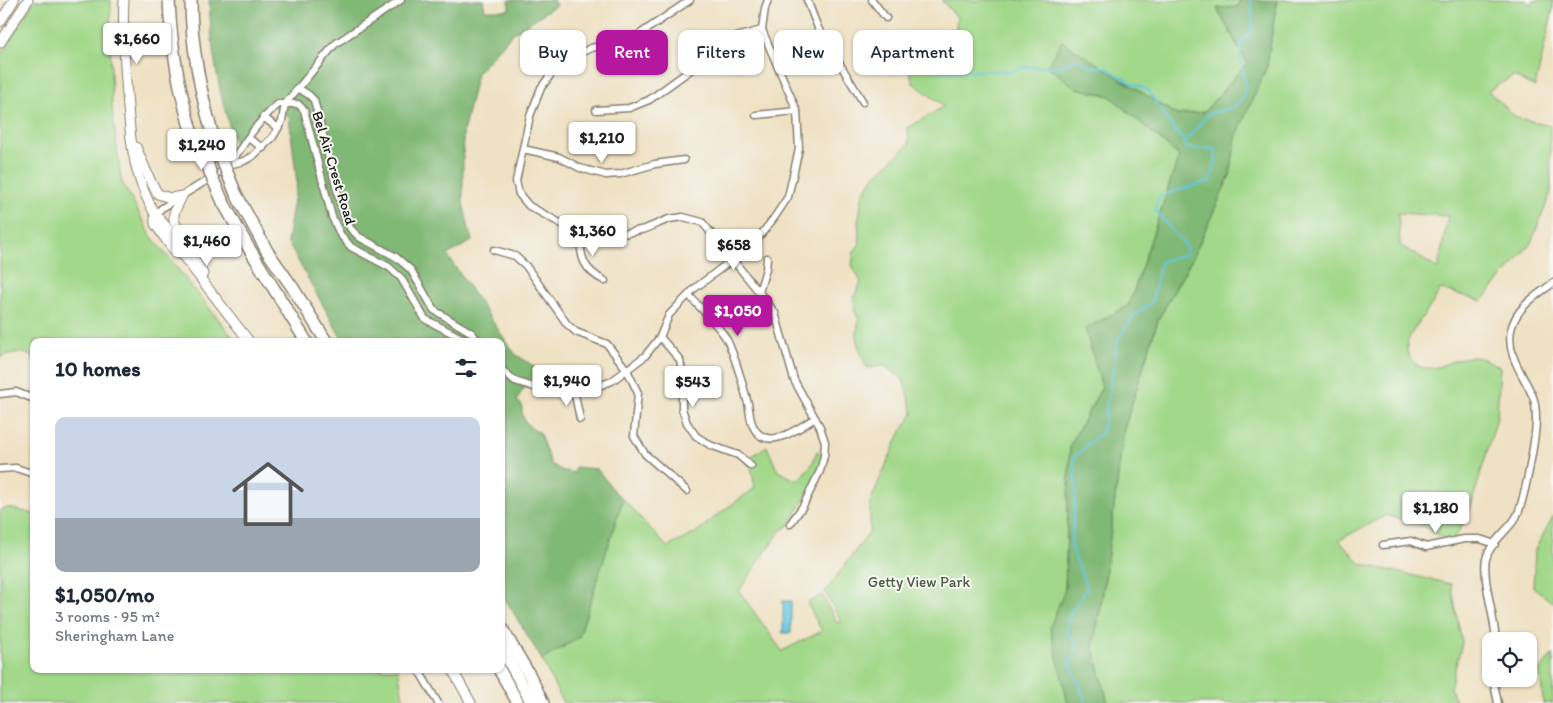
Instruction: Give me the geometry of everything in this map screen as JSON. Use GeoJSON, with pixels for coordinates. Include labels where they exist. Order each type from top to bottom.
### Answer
{"type":"FeatureCollection","features":[{"type":"Feature","properties":{"kind":"highway"},"geometry":{"type":"LineString","coordinates":[[169,0],[171,36],[177,76],[188,122],[241,247],[297,338]]}},
{"type":"Feature","properties":{"kind":"highway"},"geometry":{"type":"LineString","coordinates":[[176,0],[182,68],[201,152]]}},
{"type":"Feature","properties":{"kind":"highway"},"geometry":{"type":"LineString","coordinates":[[191,0],[199,82],[216,143],[236,194],[267,251],[324,338]]}},
{"type":"Feature","properties":{"kind":"highway"},"geometry":{"type":"LineString","coordinates":[[221,203],[304,338]]}},
{"type":"Feature","properties":{"kind":"highway"},"geometry":{"type":"LineString","coordinates":[[293,288],[291,302],[312,338]]}},
{"type":"Feature","properties":{"kind":"highway"},"geometry":{"type":"LineString","coordinates":[[505,634],[544,703]]}},
{"type":"Feature","properties":{"kind":"highway"},"geometry":{"type":"LineString","coordinates":[[505,654],[532,703]]}},
{"type":"Feature","properties":{"kind":"highway"},"geometry":{"type":"LineString","coordinates":[[505,667],[525,703]]}},
{"type":"Feature","properties":{"kind":"highway"},"geometry":{"type":"LineString","coordinates":[[501,673],[518,703]]}},
{"type":"Feature","properties":{"kind":"main road"},"geometry":{"type":"LineString","coordinates":[[0,22],[14,0]]}},
{"type":"Feature","properties":{"kind":"main road"},"geometry":{"type":"LineString","coordinates":[[0,43],[28,0]]}},
{"type":"Feature","properties":{"kind":"main road"},"geometry":{"type":"LineString","coordinates":[[124,0],[124,46],[130,130],[133,156],[138,173],[156,214],[162,219],[180,245],[184,256],[247,338]]}},
{"type":"Feature","properties":{"kind":"main road"},"geometry":{"type":"LineString","coordinates":[[130,130],[154,190],[161,196],[170,198],[182,196]]}},
{"type":"Feature","properties":{"kind":"main road"},"geometry":{"type":"LineString","coordinates":[[182,196],[174,213],[174,221],[212,292]]}},
{"type":"Feature","properties":{"kind":"main road"},"geometry":{"type":"LineString","coordinates":[[454,673],[471,703]]}},
{"type":"Feature","properties":{"kind":"street"},"geometry":{"type":"LineString","coordinates":[[156,214],[162,208],[232,164],[249,159],[263,148],[273,138],[282,120],[285,104],[335,44],[401,0]]}},
{"type":"Feature","properties":{"kind":"street"},"geometry":{"type":"LineString","coordinates":[[690,0],[637,36],[621,42],[590,48],[570,58],[552,73],[541,88],[530,116],[516,181],[519,194],[529,206],[580,234],[609,237],[629,234],[669,219],[683,217],[702,222],[776,313],[794,380],[815,418],[825,442],[820,471],[803,506],[790,524]]}},
{"type":"Feature","properties":{"kind":"street"},"geometry":{"type":"LineString","coordinates":[[762,30],[768,0]]}},
{"type":"Feature","properties":{"kind":"street"},"geometry":{"type":"LineString","coordinates":[[807,0],[818,28],[863,102]]}},
{"type":"Feature","properties":{"kind":"street"},"geometry":{"type":"LineString","coordinates":[[872,0],[886,18]]}},
{"type":"Feature","properties":{"kind":"street"},"geometry":{"type":"LineString","coordinates":[[505,372],[515,381],[528,386],[556,390],[596,387],[612,381],[645,356],[660,337],[669,315],[694,289],[755,242],[774,218],[788,197],[799,149],[797,111],[764,35]]}},
{"type":"Feature","properties":{"kind":"street"},"geometry":{"type":"LineString","coordinates":[[596,110],[629,108],[649,100],[684,75]]}},
{"type":"Feature","properties":{"kind":"street","name":"Bel Air Crest Road"},"geometry":{"type":"LineString","coordinates":[[298,88],[314,100],[344,213],[350,228],[359,237],[396,257],[411,270],[434,310],[472,333],[476,338]]}},
{"type":"Feature","properties":{"kind":"street"},"geometry":{"type":"LineString","coordinates":[[232,164],[236,155],[264,117],[278,104],[285,104]]}},
{"type":"Feature","properties":{"kind":"street","name":"Bel Air Crest Road"},"geometry":{"type":"LineString","coordinates":[[285,104],[298,104],[304,110],[332,217],[340,234],[351,247],[389,267],[401,278],[424,319],[460,338]]}},
{"type":"Feature","properties":{"kind":"street"},"geometry":{"type":"LineString","coordinates":[[756,115],[797,111]]}},
{"type":"Feature","properties":{"kind":"street"},"geometry":{"type":"LineString","coordinates":[[264,117],[278,128]]}},
{"type":"Feature","properties":{"kind":"street"},"geometry":{"type":"LineString","coordinates":[[248,138],[263,148]]}},
{"type":"Feature","properties":{"kind":"street"},"geometry":{"type":"LineString","coordinates":[[523,149],[559,157],[580,168],[606,175],[620,174],[655,164],[684,160]]}},
{"type":"Feature","properties":{"kind":"street"},"geometry":{"type":"LineString","coordinates":[[580,234],[580,252],[584,262],[594,275],[605,281]]}},
{"type":"Feature","properties":{"kind":"street"},"geometry":{"type":"LineString","coordinates":[[494,250],[516,256],[526,266],[567,324],[576,332],[607,344],[627,370],[638,393],[634,436],[645,454],[686,491]]}},
{"type":"Feature","properties":{"kind":"street"},"geometry":{"type":"LineString","coordinates":[[759,292],[766,269],[767,258]]}},
{"type":"Feature","properties":{"kind":"street"},"geometry":{"type":"LineString","coordinates":[[1495,632],[1486,572],[1486,559],[1516,517],[1522,502],[1536,423],[1533,398],[1514,359],[1511,346],[1512,329],[1524,305],[1553,283]]}},
{"type":"Feature","properties":{"kind":"street"},"geometry":{"type":"LineString","coordinates":[[689,295],[728,340],[757,433],[766,438],[783,437],[815,418]]}},
{"type":"Feature","properties":{"kind":"street"},"geometry":{"type":"LineString","coordinates":[[660,337],[680,360],[682,371],[682,409],[687,423],[696,436],[710,445],[738,455],[751,466]]}},
{"type":"Feature","properties":{"kind":"street"},"geometry":{"type":"LineString","coordinates":[[574,390],[580,419]]}},
{"type":"Feature","properties":{"kind":"street"},"geometry":{"type":"LineString","coordinates":[[0,394],[16,392],[30,397]]}},
{"type":"Feature","properties":{"kind":"street"},"geometry":{"type":"LineString","coordinates":[[0,469],[20,468],[30,472]]}},
{"type":"Feature","properties":{"kind":"street"},"geometry":{"type":"LineString","coordinates":[[1383,545],[1411,542],[1426,547],[1464,539],[1480,539],[1495,544]]}},
{"type":"Feature","properties":{"kind":"street"},"geometry":{"type":"LineString","coordinates":[[420,673],[438,703]]}},
{"type":"Feature","properties":{"kind":"street"},"geometry":{"type":"LineString","coordinates":[[1494,687],[1498,703]]}},
{"type":"Feature","properties":{"kind":"green space"},"geometry":{"type":"Polygon","coordinates":[[[35,0],[111,0],[112,108],[121,180],[151,236],[234,338],[30,338],[30,356],[23,353],[14,353],[0,357],[0,55],[35,0]]]}},
{"type":"Feature","properties":{"kind":"green space"},"geometry":{"type":"Polygon","coordinates":[[[209,0],[483,0],[485,10],[509,10],[509,0],[553,0],[556,5],[512,34],[477,73],[463,133],[463,203],[472,241],[447,255],[504,338],[341,338],[287,241],[297,182],[289,117],[273,105],[255,117],[235,144],[224,109],[212,37],[209,0]]]}},
{"type":"Feature","properties":{"kind":"green space","name":"Getty View Park"},"geometry":{"type":"Polygon","coordinates":[[[941,0],[1240,0],[1237,7],[1217,9],[1247,63],[1204,112],[1177,115],[1062,42],[1076,88],[1110,96],[1179,156],[1129,305],[1086,330],[1102,387],[1070,445],[1065,589],[1050,628],[1068,703],[563,703],[542,660],[579,637],[623,499],[667,547],[694,534],[755,488],[751,467],[745,461],[767,446],[777,470],[797,481],[812,464],[817,451],[824,456],[820,471],[790,524],[780,531],[739,591],[782,651],[822,631],[807,603],[822,595],[837,623],[841,622],[825,592],[870,531],[870,502],[900,433],[913,414],[903,379],[885,366],[867,368],[858,346],[857,332],[859,320],[855,312],[854,297],[861,282],[852,265],[854,252],[860,243],[858,223],[863,193],[873,178],[909,144],[908,128],[944,106],[913,83],[911,75],[973,75],[973,30],[956,30],[957,17],[941,0]]]}},
{"type":"Feature","properties":{"kind":"green space"},"geometry":{"type":"Polygon","coordinates":[[[1240,0],[1277,0],[1267,66],[1236,137],[1230,175],[1195,253],[1158,320],[1124,429],[1102,600],[1093,646],[1108,703],[1068,703],[1050,628],[1065,589],[1070,445],[1102,387],[1085,329],[1129,305],[1179,156],[1110,96],[1076,88],[1047,66],[1062,41],[1177,115],[1204,112],[1247,63],[1217,8],[1237,7],[1240,0]]]}},
{"type":"Feature","properties":{"kind":"green space"},"geometry":{"type":"Polygon","coordinates":[[[1277,0],[1525,0],[1531,5],[1533,0],[1553,0],[1553,9],[1535,87],[1513,76],[1488,91],[1516,117],[1550,126],[1551,192],[1531,243],[1482,301],[1440,289],[1407,343],[1409,357],[1424,368],[1438,367],[1472,357],[1484,359],[1500,367],[1497,418],[1470,509],[1452,544],[1424,526],[1386,515],[1339,540],[1361,564],[1451,584],[1462,643],[1450,688],[1457,703],[1108,703],[1093,646],[1102,600],[1124,429],[1158,320],[1195,253],[1230,175],[1236,137],[1267,66],[1277,0]],[[1398,213],[1400,245],[1438,269],[1448,216],[1398,213]]]}},
{"type":"Feature","properties":{"kind":"green space"},"geometry":{"type":"Polygon","coordinates":[[[505,339],[515,354],[538,369],[517,401],[522,405],[523,418],[527,424],[537,432],[539,431],[551,464],[561,470],[574,473],[575,467],[597,469],[623,499],[579,637],[542,660],[505,599],[505,339]]]}},
{"type":"Feature","properties":{"kind":"green space"},"geometry":{"type":"Polygon","coordinates":[[[8,508],[30,513],[30,673],[399,673],[404,703],[0,703],[0,510],[8,508]]]}},
{"type":"Feature","properties":{"kind":"green space"},"geometry":{"type":"Polygon","coordinates":[[[1553,516],[1553,603],[1533,587],[1535,550],[1553,516]]]}},
{"type":"Feature","properties":{"kind":"green space"},"geometry":{"type":"Polygon","coordinates":[[[1553,654],[1553,703],[1543,703],[1540,670],[1553,654]]]}},
{"type":"Feature","properties":{"kind":"water"},"geometry":{"type":"Polygon","coordinates":[[[783,601],[791,601],[791,633],[783,633],[783,601]]]}},
{"type":"Feature","properties":{"kind":"waterway"},"geometry":{"type":"LineString","coordinates":[[1085,703],[1070,663],[1078,645],[1066,632],[1069,616],[1087,589],[1071,546],[1076,492],[1074,457],[1102,432],[1118,339],[1134,316],[1152,302],[1161,261],[1186,255],[1187,248],[1155,210],[1159,196],[1210,181],[1216,163],[1215,149],[1185,148],[1185,142],[1208,114],[1234,107],[1243,97],[1246,86],[1240,57],[1241,43],[1252,30],[1251,0]]}},
{"type":"Feature","properties":{"kind":"waterway"},"geometry":{"type":"LineString","coordinates":[[973,71],[1012,71],[1025,67],[1065,66],[1073,59],[1079,60],[1091,67],[1106,67],[1129,82],[1148,90],[1168,121],[1185,142]]}}]}
